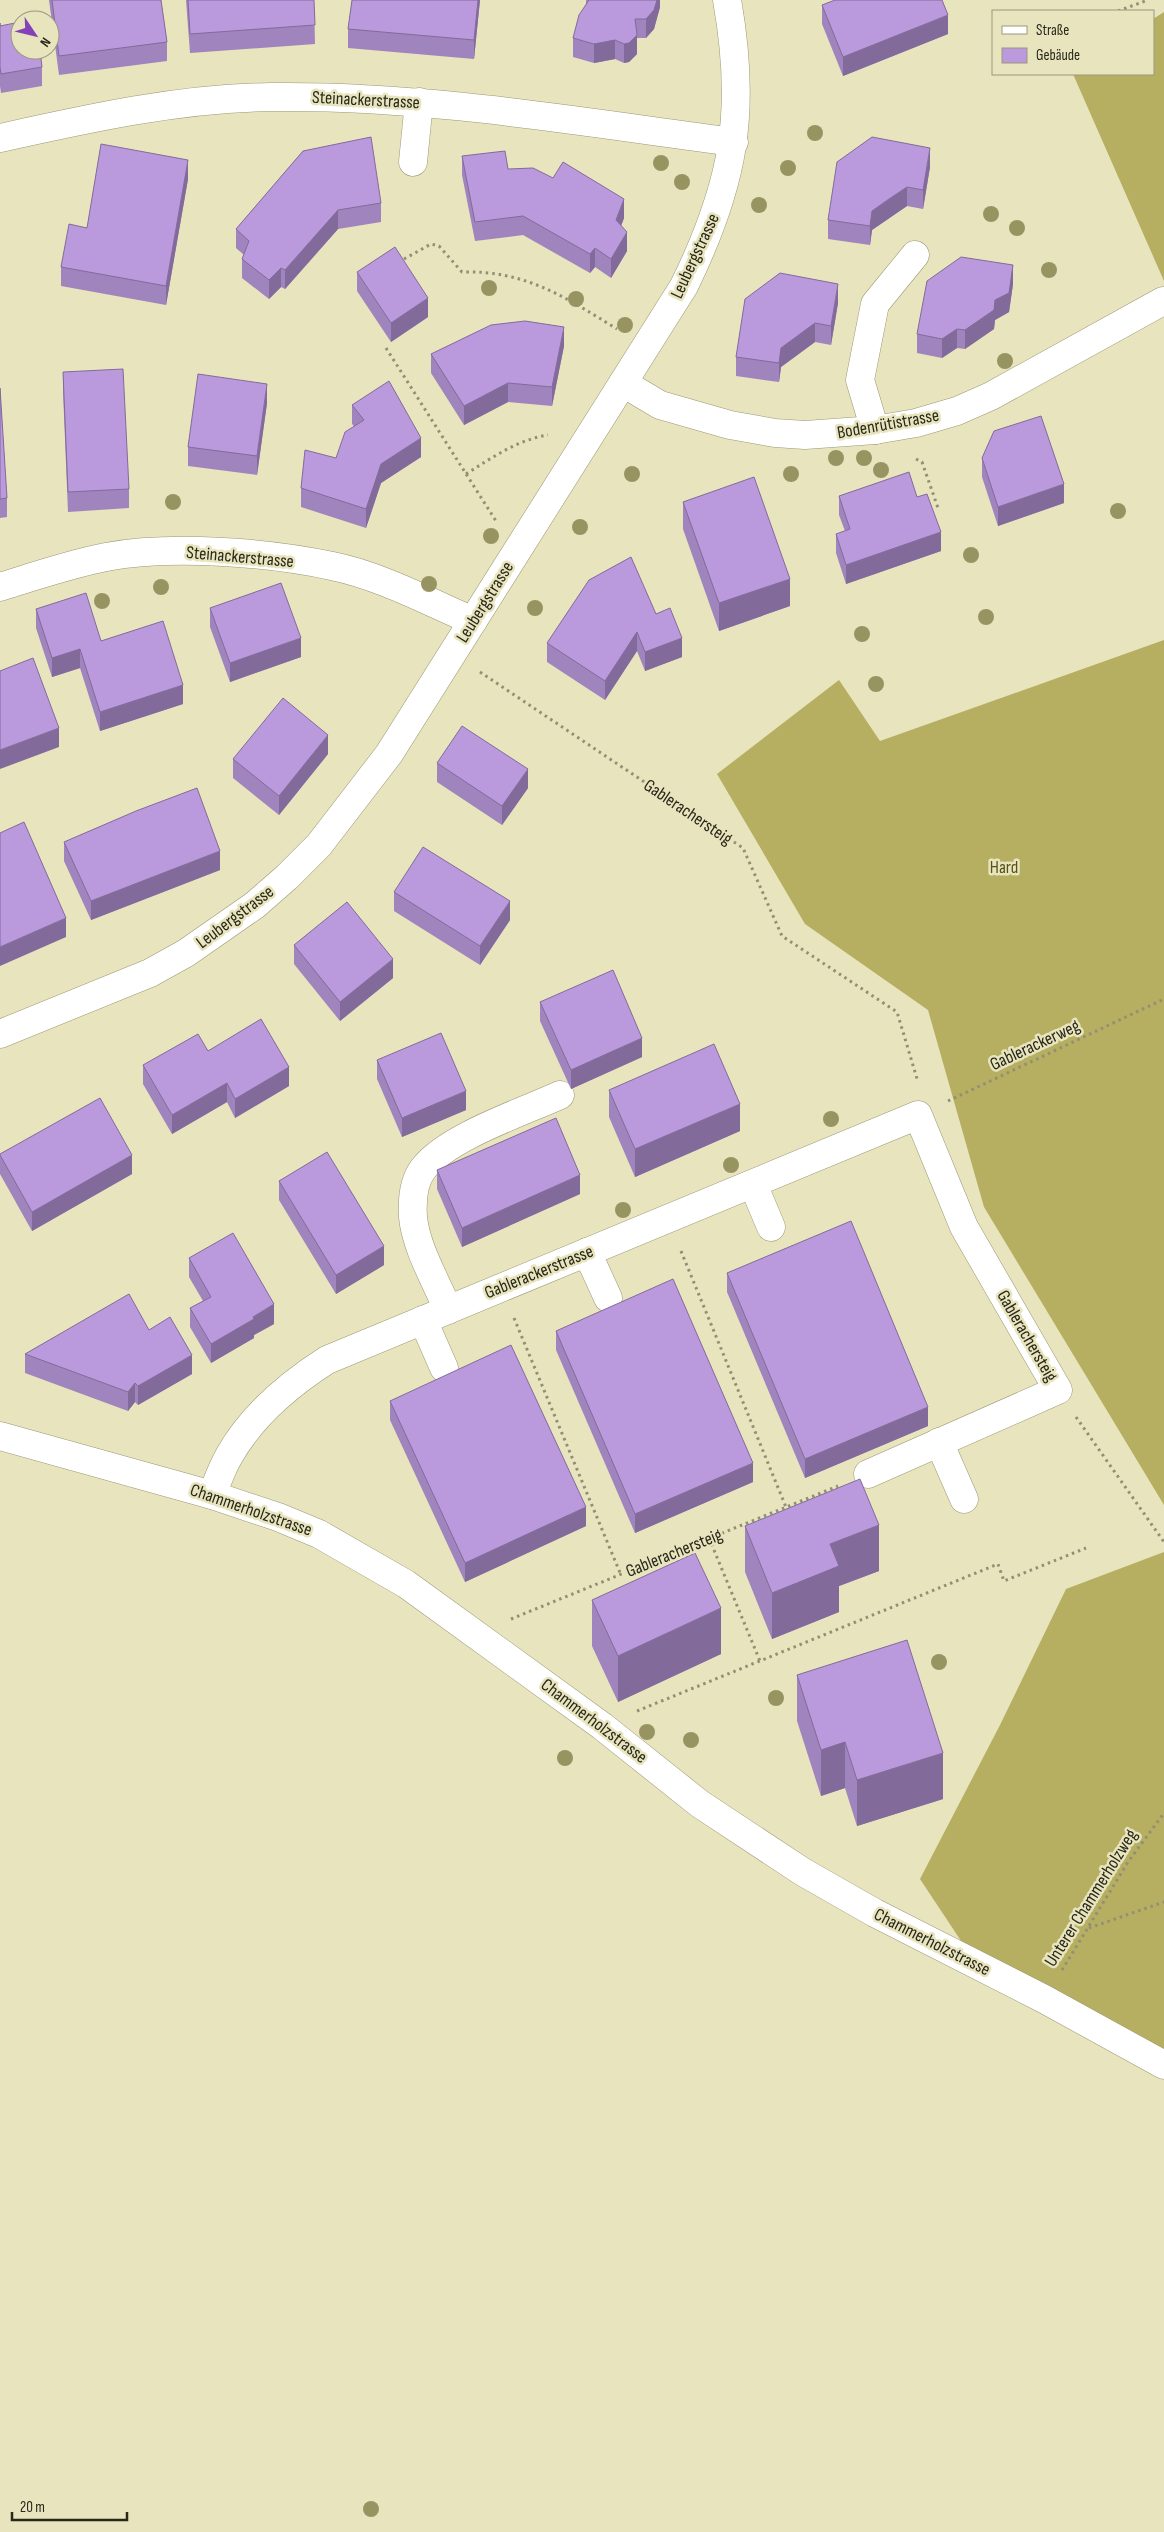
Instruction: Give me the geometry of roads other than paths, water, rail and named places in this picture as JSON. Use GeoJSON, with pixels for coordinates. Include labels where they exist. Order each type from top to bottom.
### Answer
{"type":"FeatureCollection","features":[{"type":"Feature","properties":{"kind":"street","name":"Leubergstrasse"},"geometry":{"type":"LineString","coordinates":[[0,1034],[155,970],[186,953],[255,904],[287,877],[319,845],[350,808],[389,754],[624,383],[684,286],[706,242],[723,192],[734,142],[737,84],[734,38],[727,0]]}},
{"type":"Feature","properties":{"kind":"street","name":"Steinackerstrasse"},"geometry":{"type":"LineString","coordinates":[[0,138],[113,113],[187,103],[271,97],[349,98],[419,102],[734,142]]}},
{"type":"Feature","properties":{"kind":"street"},"geometry":{"type":"LineString","coordinates":[[413,162],[419,102]]}},
{"type":"Feature","properties":{"kind":"street"},"geometry":{"type":"LineString","coordinates":[[875,430],[860,380],[876,304],[915,255]]}},
{"type":"Feature","properties":{"kind":"street","name":"Bodenrütistrasse"},"geometry":{"type":"LineString","coordinates":[[624,383],[660,405],[745,428],[805,435],[875,430],[916,423],[957,411],[991,396],[1164,301]]}},
{"type":"Feature","properties":{"kind":"street","name":"Steinackerstrasse"},"geometry":{"type":"LineString","coordinates":[[0,586],[106,557],[156,552],[216,552],[332,566],[390,584],[473,621]]}},
{"type":"Feature","properties":{"kind":"street"},"geometry":{"type":"LineString","coordinates":[[448,1310],[422,1250],[413,1218],[414,1191],[422,1170],[440,1152],[479,1131],[560,1095]]}},
{"type":"Feature","properties":{"kind":"street","name":"Gablerackerstrasse"},"geometry":{"type":"LineString","coordinates":[[212,1495],[229,1456],[250,1426],[271,1402],[296,1379],[327,1360],[923,1113]]}},
{"type":"Feature","properties":{"kind":"street","name":"Gablerachersteig"},"geometry":{"type":"LineString","coordinates":[[923,1113],[964,1227],[1058,1390],[939,1442]]}},
{"type":"Feature","properties":{"kind":"street"},"geometry":{"type":"LineString","coordinates":[[753,1184],[771,1228]]}},
{"type":"Feature","properties":{"kind":"street"},"geometry":{"type":"LineString","coordinates":[[587,1252],[608,1298]]}},
{"type":"Feature","properties":{"kind":"street"},"geometry":{"type":"LineString","coordinates":[[423,1320],[444,1368]]}},
{"type":"Feature","properties":{"kind":"street","name":"Chammerholzstrasse"},"geometry":{"type":"LineString","coordinates":[[0,1436],[212,1495],[278,1517],[319,1534],[406,1584],[484,1639],[700,1804],[795,1868],[875,1913],[1044,1999],[1164,2065]]}},
{"type":"Feature","properties":{"kind":"street"},"geometry":{"type":"LineString","coordinates":[[868,1474],[939,1442],[964,1499]]}},
{"type":"Feature","properties":{"kind":"park label","name":"Hard"},"geometry":{"type":"Point","coordinates":[1004,867]}}]}
